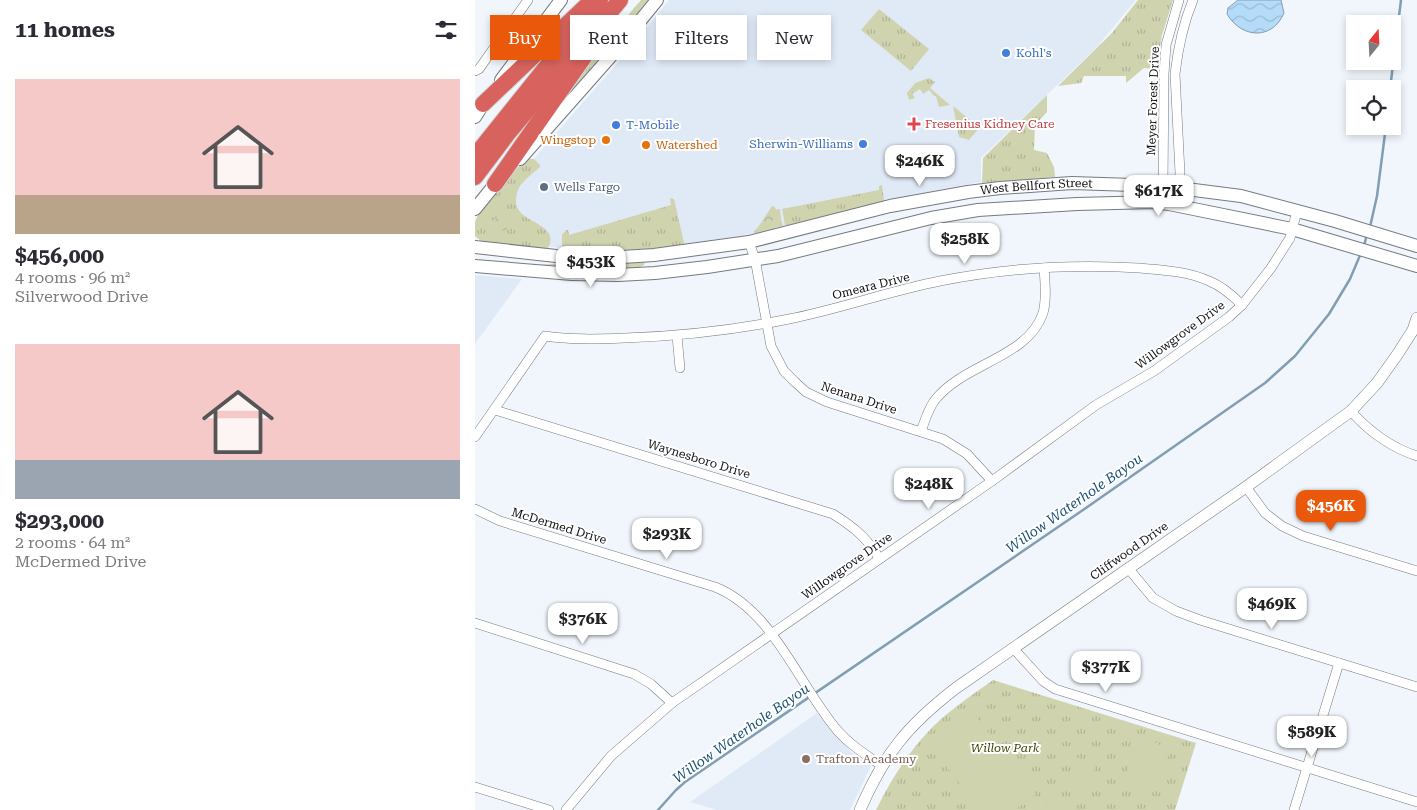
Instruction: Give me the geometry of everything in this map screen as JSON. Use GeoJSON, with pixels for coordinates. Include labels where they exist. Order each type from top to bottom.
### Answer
{"type":"FeatureCollection","features":[{"type":"Feature","properties":{"kind":"highway"},"geometry":{"type":"LineString","coordinates":[[479,110],[592,0]]}},
{"type":"Feature","properties":{"kind":"highway"},"geometry":{"type":"LineString","coordinates":[[475,156],[600,0]]}},
{"type":"Feature","properties":{"kind":"highway"},"geometry":{"type":"LineString","coordinates":[[475,177],[509,132],[620,0]]}},
{"type":"Feature","properties":{"kind":"highway"},"geometry":{"type":"LineString","coordinates":[[495,184],[625,0]]}},
{"type":"Feature","properties":{"kind":"main road"},"geometry":{"type":"LineString","coordinates":[[479,110],[561,0]]}},
{"type":"Feature","properties":{"kind":"main road"},"geometry":{"type":"LineString","coordinates":[[475,209],[495,184],[531,147],[619,47],[657,0]]}},
{"type":"Feature","properties":{"kind":"main road","name":"West Bellfort Street"},"geometry":{"type":"LineString","coordinates":[[481,248],[556,256],[622,257],[654,255],[749,242],[890,206],[975,191],[1072,184],[1163,186],[1241,196],[1417,246]]}},
{"type":"Feature","properties":{"kind":"main road"},"geometry":{"type":"LineString","coordinates":[[975,191],[978,210]]}},
{"type":"Feature","properties":{"kind":"main road","name":"West Bellfort Street"},"geometry":{"type":"LineString","coordinates":[[475,266],[581,274],[655,273],[778,256],[931,218],[978,210],[1154,202],[1292,230],[1417,266]]}},
{"type":"Feature","properties":{"kind":"main road"},"geometry":{"type":"LineString","coordinates":[[859,236],[889,218],[890,206]]}},
{"type":"Feature","properties":{"kind":"main road"},"geometry":{"type":"LineString","coordinates":[[475,241],[481,248]]}},
{"type":"Feature","properties":{"kind":"main road"},"geometry":{"type":"LineString","coordinates":[[654,255],[655,273]]}},
{"type":"Feature","properties":{"kind":"main road"},"geometry":{"type":"LineString","coordinates":[[511,270],[512,265],[515,263],[541,261],[556,256]]}},
{"type":"Feature","properties":{"kind":"street"},"geometry":{"type":"LineString","coordinates":[[477,70],[528,0]]}},
{"type":"Feature","properties":{"kind":"street","name":"Meyer Forest Drive"},"geometry":{"type":"LineString","coordinates":[[1169,204],[1163,186],[1164,74],[1166,45],[1179,0]]}},
{"type":"Feature","properties":{"kind":"street","name":"Meyer Forest Drive"},"geometry":{"type":"LineString","coordinates":[[1179,188],[1180,173],[1175,74],[1181,34],[1193,0]]}},
{"type":"Feature","properties":{"kind":"street"},"geometry":{"type":"LineString","coordinates":[[1164,74],[1175,74]]}},
{"type":"Feature","properties":{"kind":"street"},"geometry":{"type":"LineString","coordinates":[[1169,204],[1179,188]]}},
{"type":"Feature","properties":{"kind":"street","name":"Willowgrove Drive"},"geometry":{"type":"LineString","coordinates":[[566,810],[611,756],[672,703],[991,481],[1096,405],[1154,371],[1199,340],[1242,305],[1271,268],[1289,238],[1297,211]]}},
{"type":"Feature","properties":{"kind":"street","name":"Nenana Drive"},"geometry":{"type":"LineString","coordinates":[[749,242],[755,259],[771,346],[784,371],[806,392],[827,402],[943,439],[962,450],[991,481]]}},
{"type":"Feature","properties":{"kind":"street","name":"Omeara Drive"},"geometry":{"type":"LineString","coordinates":[[495,410],[545,336],[577,339],[677,336],[791,319],[937,282],[995,272],[1104,266],[1179,272],[1218,285],[1242,305]]}},
{"type":"Feature","properties":{"kind":"street"},"geometry":{"type":"LineString","coordinates":[[921,431],[934,401],[951,384],[961,376],[1018,346],[1033,331],[1042,315],[1045,303],[1045,268]]}},
{"type":"Feature","properties":{"kind":"street","name":"Cliffwood Drive"},"geometry":{"type":"LineString","coordinates":[[860,810],[881,765],[901,738],[924,713],[956,688],[1246,487],[1351,411],[1382,376],[1415,332],[1417,318]]}},
{"type":"Feature","properties":{"kind":"street"},"geometry":{"type":"LineString","coordinates":[[677,336],[680,368]]}},
{"type":"Feature","properties":{"kind":"street"},"geometry":{"type":"LineString","coordinates":[[475,437],[495,410]]}},
{"type":"Feature","properties":{"kind":"street","name":"Waynesboro Drive"},"geometry":{"type":"LineString","coordinates":[[495,410],[833,514],[868,540],[879,558]]}},
{"type":"Feature","properties":{"kind":"street"},"geometry":{"type":"LineString","coordinates":[[1351,411],[1359,421],[1388,443],[1417,456]]}},
{"type":"Feature","properties":{"kind":"street"},"geometry":{"type":"LineString","coordinates":[[1246,487],[1265,513],[1282,526],[1303,536],[1417,571]]}},
{"type":"Feature","properties":{"kind":"street","name":"McDermed Drive"},"geometry":{"type":"LineString","coordinates":[[475,509],[499,521],[724,591],[734,596],[753,612],[771,634],[838,731],[851,744],[881,765]]}},
{"type":"Feature","properties":{"kind":"street"},"geometry":{"type":"LineString","coordinates":[[1128,568],[1153,598],[1176,611],[1417,688]]}},
{"type":"Feature","properties":{"kind":"street"},"geometry":{"type":"LineString","coordinates":[[475,623],[634,674],[651,684],[672,703]]}},
{"type":"Feature","properties":{"kind":"street"},"geometry":{"type":"LineString","coordinates":[[1013,648],[1036,675],[1055,688],[1417,802]]}},
{"type":"Feature","properties":{"kind":"street"},"geometry":{"type":"LineString","coordinates":[[1294,810],[1339,663]]}},
{"type":"Feature","properties":{"kind":"street"},"geometry":{"type":"LineString","coordinates":[[475,787],[549,810]]}},
{"type":"Feature","properties":{"kind":"shaded area"},"geometry":{"type":"Polygon","coordinates":[[[669,0],[1136,0],[1096,48],[981,158],[981,182],[884,200],[788,226],[741,236],[680,245],[563,248],[484,240],[482,218],[620,60],[646,60],[646,28],[656,16],[656,60],[747,60],[747,15],[657,15],[669,0]]]}},
{"type":"Feature","properties":{"kind":"shaded area"},"geometry":{"type":"Polygon","coordinates":[[[475,275],[522,279],[475,344],[475,275]]]}},
{"type":"Feature","properties":{"kind":"shaded area","name":"Trafton Academy"},"geometry":{"type":"Polygon","coordinates":[[[817,713],[852,753],[871,766],[850,810],[717,810],[690,802],[817,713]]]}},
{"type":"Feature","properties":{"kind":"green space"},"geometry":{"type":"Polygon","coordinates":[[[641,0],[650,0],[638,15],[628,15],[641,0]]]}},
{"type":"Feature","properties":{"kind":"green space"},"geometry":{"type":"Polygon","coordinates":[[[1138,0],[1173,0],[1162,35],[1156,69],[1144,68],[1126,83],[1126,76],[1084,76],[1081,83],[1058,86],[1112,33],[1138,0]]]}},
{"type":"Feature","properties":{"kind":"green space"},"geometry":{"type":"Polygon","coordinates":[[[879,9],[929,49],[911,71],[861,30],[879,9]]]}},
{"type":"Feature","properties":{"kind":"green space"},"geometry":{"type":"Polygon","coordinates":[[[590,60],[600,60],[556,113],[575,80],[590,60]]]}},
{"type":"Feature","properties":{"kind":"green space"},"geometry":{"type":"Polygon","coordinates":[[[929,78],[935,82],[930,88],[950,105],[939,107],[936,96],[929,90],[923,94],[920,89],[912,94],[915,98],[909,100],[907,93],[915,83],[929,78]]]}},
{"type":"Feature","properties":{"kind":"green space"},"geometry":{"type":"Polygon","coordinates":[[[1047,95],[1047,112],[1035,125],[1034,150],[1047,153],[1054,167],[1055,177],[982,183],[983,158],[1047,95]]]}},
{"type":"Feature","properties":{"kind":"green space"},"geometry":{"type":"Polygon","coordinates":[[[953,106],[975,124],[978,125],[982,121],[980,127],[969,140],[959,137],[953,106]]]}},
{"type":"Feature","properties":{"kind":"green space"},"geometry":{"type":"Polygon","coordinates":[[[525,159],[534,159],[540,167],[522,183],[517,193],[516,201],[518,209],[523,214],[544,228],[549,234],[551,241],[547,250],[482,242],[475,236],[475,222],[478,215],[525,159]]]}},
{"type":"Feature","properties":{"kind":"green space"},"geometry":{"type":"Polygon","coordinates":[[[882,185],[884,201],[881,205],[788,229],[787,225],[785,225],[782,209],[879,190],[879,186],[882,185]]]}},
{"type":"Feature","properties":{"kind":"green space"},"geometry":{"type":"Polygon","coordinates":[[[670,198],[674,199],[685,247],[621,252],[565,251],[562,248],[562,235],[566,230],[568,230],[569,235],[671,205],[670,198]]]}},
{"type":"Feature","properties":{"kind":"green space"},"geometry":{"type":"Polygon","coordinates":[[[772,206],[776,210],[780,209],[781,219],[761,223],[772,206]]]}},
{"type":"Feature","properties":{"kind":"green space"},"geometry":{"type":"Polygon","coordinates":[[[501,215],[507,217],[509,223],[507,229],[501,231],[495,229],[493,223],[495,217],[501,215]]]}},
{"type":"Feature","properties":{"kind":"green space"},"geometry":{"type":"Polygon","coordinates":[[[781,219],[783,226],[774,228],[775,232],[758,236],[754,232],[761,223],[781,219]]]}},
{"type":"Feature","properties":{"kind":"green space"},"geometry":{"type":"Polygon","coordinates":[[[636,259],[645,262],[644,265],[636,269],[576,270],[517,266],[636,259]]]}},
{"type":"Feature","properties":{"kind":"green space","name":"Willow Park"},"geometry":{"type":"Polygon","coordinates":[[[993,680],[1196,743],[1175,810],[876,810],[899,769],[912,750],[934,725],[993,680]]]}},
{"type":"Feature","properties":{"kind":"green space"},"geometry":{"type":"Polygon","coordinates":[[[972,711],[1036,794],[1015,810],[980,810],[929,744],[972,711]]]}},
{"type":"Feature","properties":{"kind":"green space"},"geometry":{"type":"Polygon","coordinates":[[[1145,735],[1169,751],[1169,754],[1155,782],[1140,786],[1127,770],[1127,755],[1132,740],[1145,735]]]}},
{"type":"Feature","properties":{"kind":"green space"},"geometry":{"type":"Polygon","coordinates":[[[1078,758],[1096,763],[1087,792],[1070,787],[1078,758]]]}},
{"type":"Feature","properties":{"kind":"green space"},"geometry":{"type":"Polygon","coordinates":[[[1049,800],[1082,810],[1046,810],[1049,800]]]}},
{"type":"Feature","properties":{"kind":"water"},"geometry":{"type":"Polygon","coordinates":[[[1238,0],[1281,0],[1284,13],[1279,22],[1272,28],[1264,32],[1248,32],[1233,22],[1227,14],[1228,8],[1238,0]]]}},
{"type":"Feature","properties":{"kind":"waterway","name":"Willow Waterhole Bayou"},"geometry":{"type":"LineString","coordinates":[[1391,80],[1401,0]]}},
{"type":"Feature","properties":{"kind":"waterway","name":"Willow Waterhole Bayou"},"geometry":{"type":"LineString","coordinates":[[1370,227],[1377,196],[1385,135]]}},
{"type":"Feature","properties":{"kind":"waterway","name":"Willow Waterhole Bayou"},"geometry":{"type":"LineString","coordinates":[[1364,246],[1367,234]]}},
{"type":"Feature","properties":{"kind":"waterway","name":"Willow Waterhole Bayou"},"geometry":{"type":"LineString","coordinates":[[658,810],[685,782],[1265,383],[1295,356],[1329,314],[1350,279],[1361,253]]}},
{"type":"Feature","properties":{"kind":"place","name":"Kohl's"},"geometry":{"type":"Point","coordinates":[1006,53]}},
{"type":"Feature","properties":{"kind":"place","name":"Fresenius Kidney Care"},"geometry":{"type":"Point","coordinates":[914,124]}},
{"type":"Feature","properties":{"kind":"place","name":"T-Mobile"},"geometry":{"type":"Point","coordinates":[616,125]}},
{"type":"Feature","properties":{"kind":"place","name":"Wingstop"},"geometry":{"type":"Point","coordinates":[606,140]}},
{"type":"Feature","properties":{"kind":"place","name":"Sherwin-Williams"},"geometry":{"type":"Point","coordinates":[863,144]}},
{"type":"Feature","properties":{"kind":"place","name":"Watershed"},"geometry":{"type":"Point","coordinates":[646,145]}},
{"type":"Feature","properties":{"kind":"place","name":"Wells Fargo"},"geometry":{"type":"Point","coordinates":[544,187]}},
{"type":"Feature","properties":{"kind":"place","name":"Trafton Academy"},"geometry":{"type":"Point","coordinates":[806,759]}}]}
